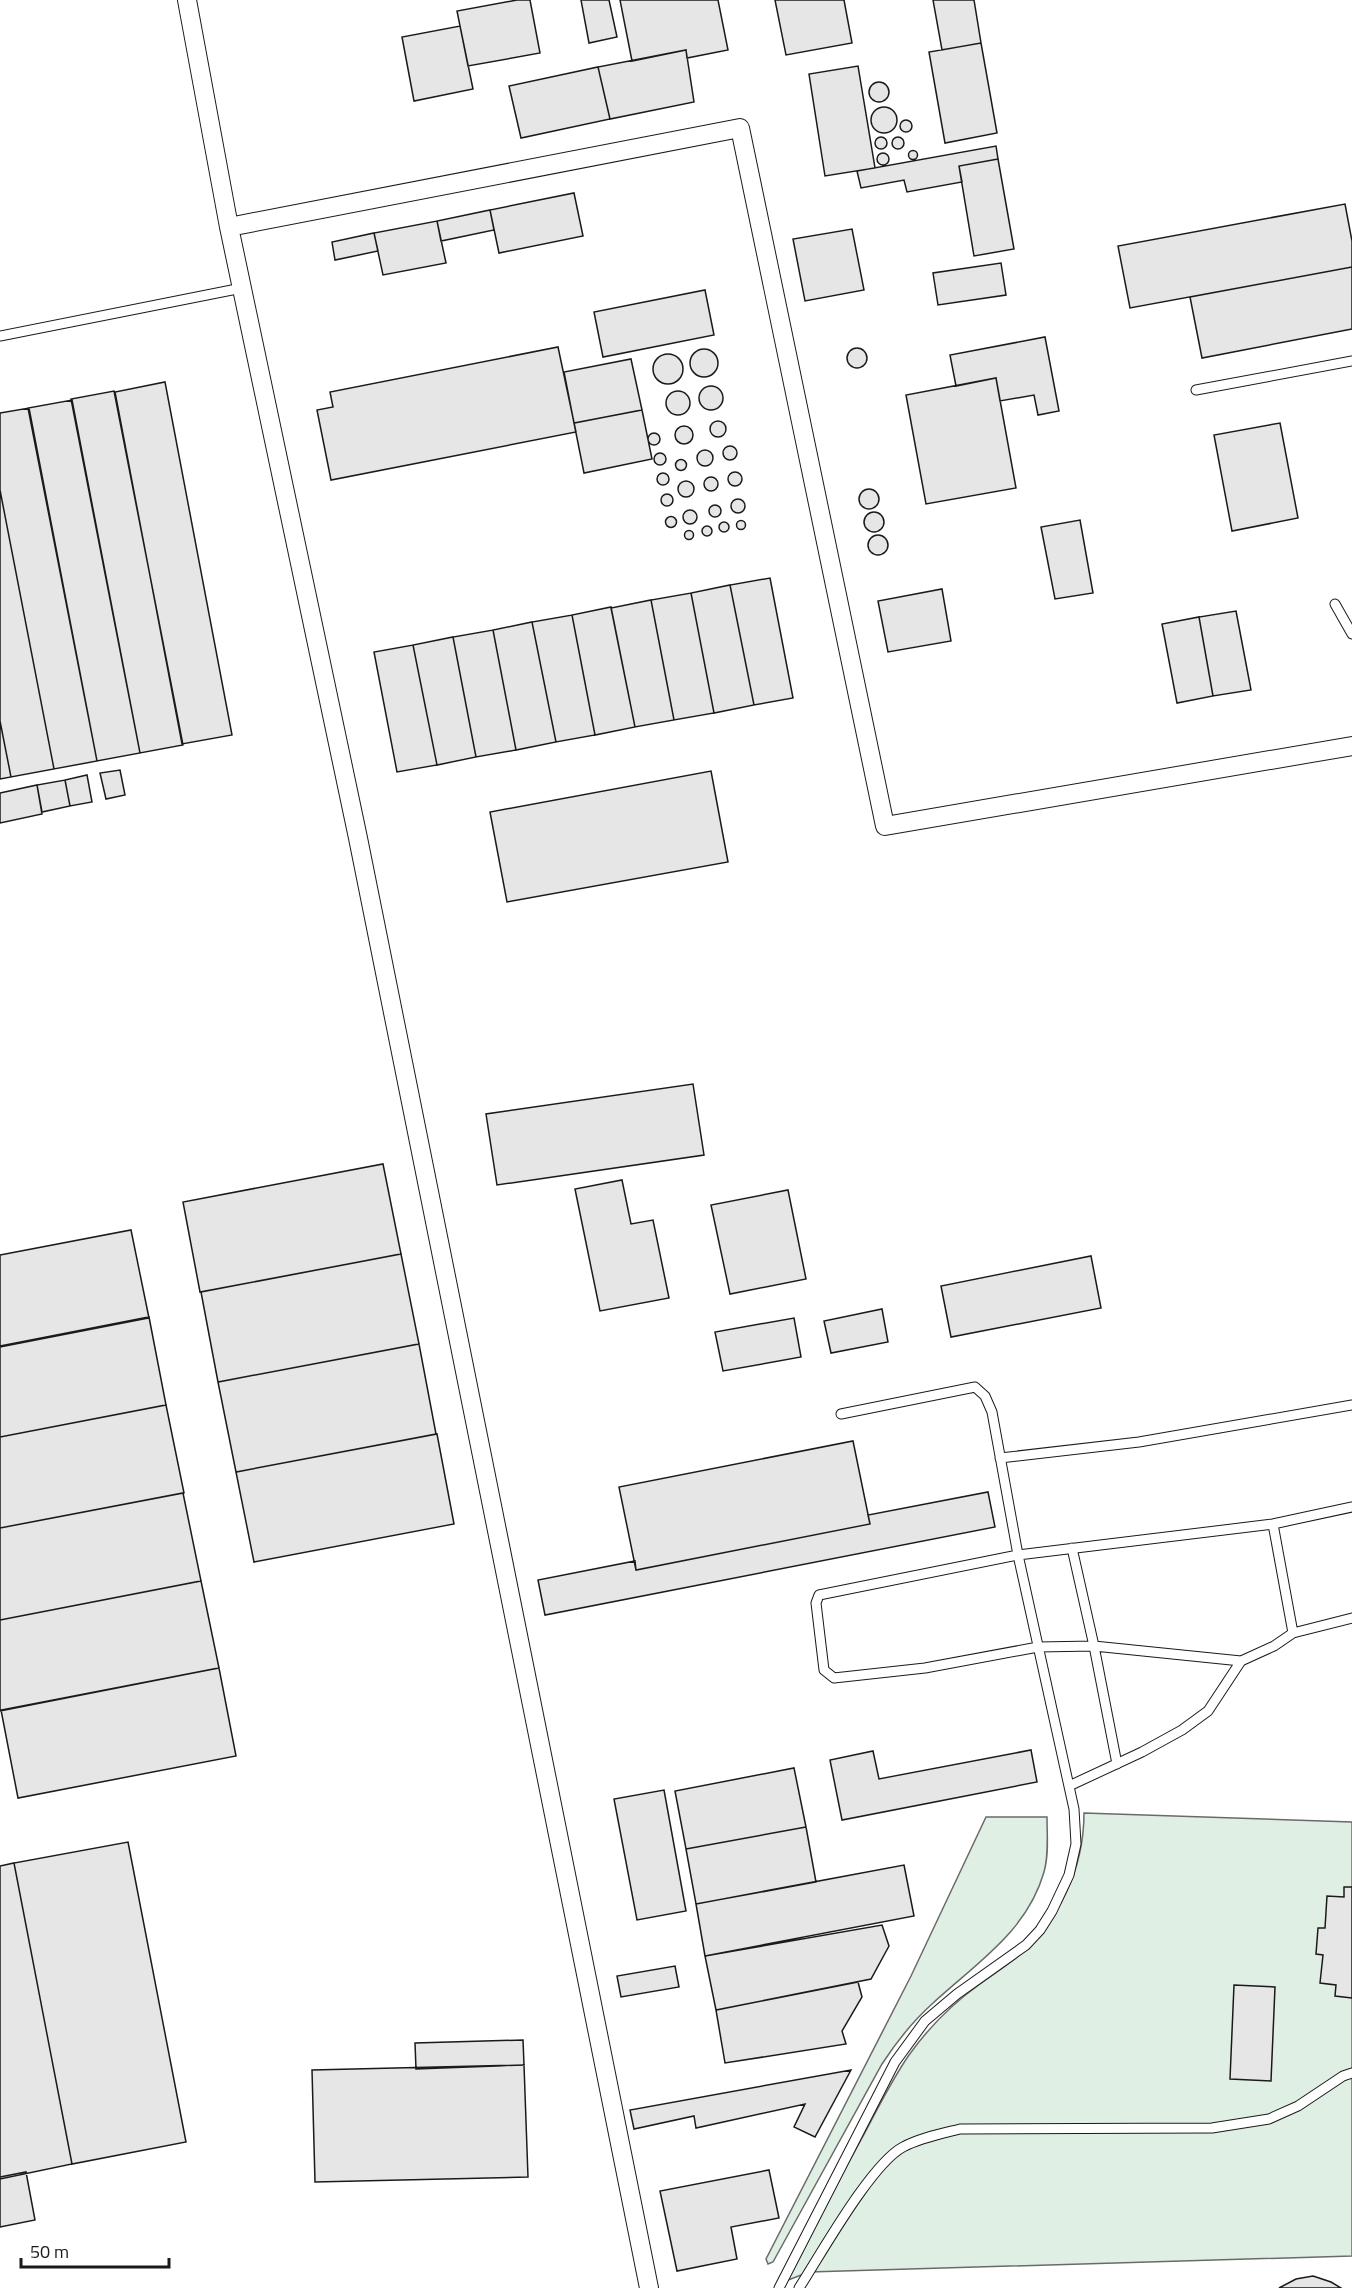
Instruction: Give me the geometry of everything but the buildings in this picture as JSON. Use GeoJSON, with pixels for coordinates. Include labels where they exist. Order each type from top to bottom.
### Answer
{"type":"FeatureCollection","features":[{"type":"Feature","properties":{"kind":"street"},"geometry":{"type":"LineString","coordinates":[[187,0],[229,227],[358,838],[649,2288]]}},
{"type":"Feature","properties":{"kind":"street"},"geometry":{"type":"LineString","coordinates":[[229,227],[740,128],[885,826],[1352,746]]}},
{"type":"Feature","properties":{"kind":"lane"},"geometry":{"type":"LineString","coordinates":[[0,336],[242,288]]}},
{"type":"Feature","properties":{"kind":"lane"},"geometry":{"type":"LineString","coordinates":[[1196,390],[1352,361]]}},
{"type":"Feature","properties":{"kind":"lane"},"geometry":{"type":"LineString","coordinates":[[1335,604],[1352,634]]}},
{"type":"Feature","properties":{"kind":"lane"},"geometry":{"type":"LineString","coordinates":[[779,2288],[895,2062],[925,2021],[957,1994],[1026,1945],[1040,1930],[1069,1875],[1076,1844],[1076,1825],[1069,1786],[1018,1555],[992,1412],[985,1396],[975,1387],[841,1414]]}},
{"type":"Feature","properties":{"kind":"lane"},"geometry":{"type":"LineString","coordinates":[[1000,1458],[1139,1442],[1352,1406]]}},
{"type":"Feature","properties":{"kind":"lane"},"geometry":{"type":"LineString","coordinates":[[1352,1507],[1272,1524],[1018,1555],[819,1595],[816,1603],[824,1670],[834,1678],[925,1668],[1038,1647],[1094,1646],[1241,1661],[1274,1646],[1293,1633],[1352,1618]]}},
{"type":"Feature","properties":{"kind":"lane"},"geometry":{"type":"LineString","coordinates":[[1272,1524],[1293,1633]]}},
{"type":"Feature","properties":{"kind":"lane"},"geometry":{"type":"LineString","coordinates":[[1072,1548],[1117,1764]]}},
{"type":"Feature","properties":{"kind":"lane"},"geometry":{"type":"LineString","coordinates":[[1069,1786],[1182,1730],[1208,1711],[1241,1661]]}},
{"type":"Feature","properties":{"kind":"lane"},"geometry":{"type":"LineString","coordinates":[[799,2288],[877,2170],[901,2148],[926,2137],[960,2129],[1212,2128],[1269,2119],[1298,2106],[1343,2076],[1352,2073]]}},
{"type":"Feature","properties":{"kind":"green space"},"geometry":{"type":"Polygon","coordinates":[[[1084,1813],[1352,1822],[1352,2256],[809,2272],[783,2282],[884,2096],[909,2055],[951,2008],[1032,1943],[1057,1911],[1074,1874],[1083,1834],[1084,1813]]]}},
{"type":"Feature","properties":{"kind":"green space"},"geometry":{"type":"Polygon","coordinates":[[[986,1817],[1047,1817],[1047,1859],[1036,1893],[1025,1912],[998,1946],[925,2011],[893,2047],[773,2262],[768,2264],[766,2259],[911,1976],[986,1817]]]}}]}
